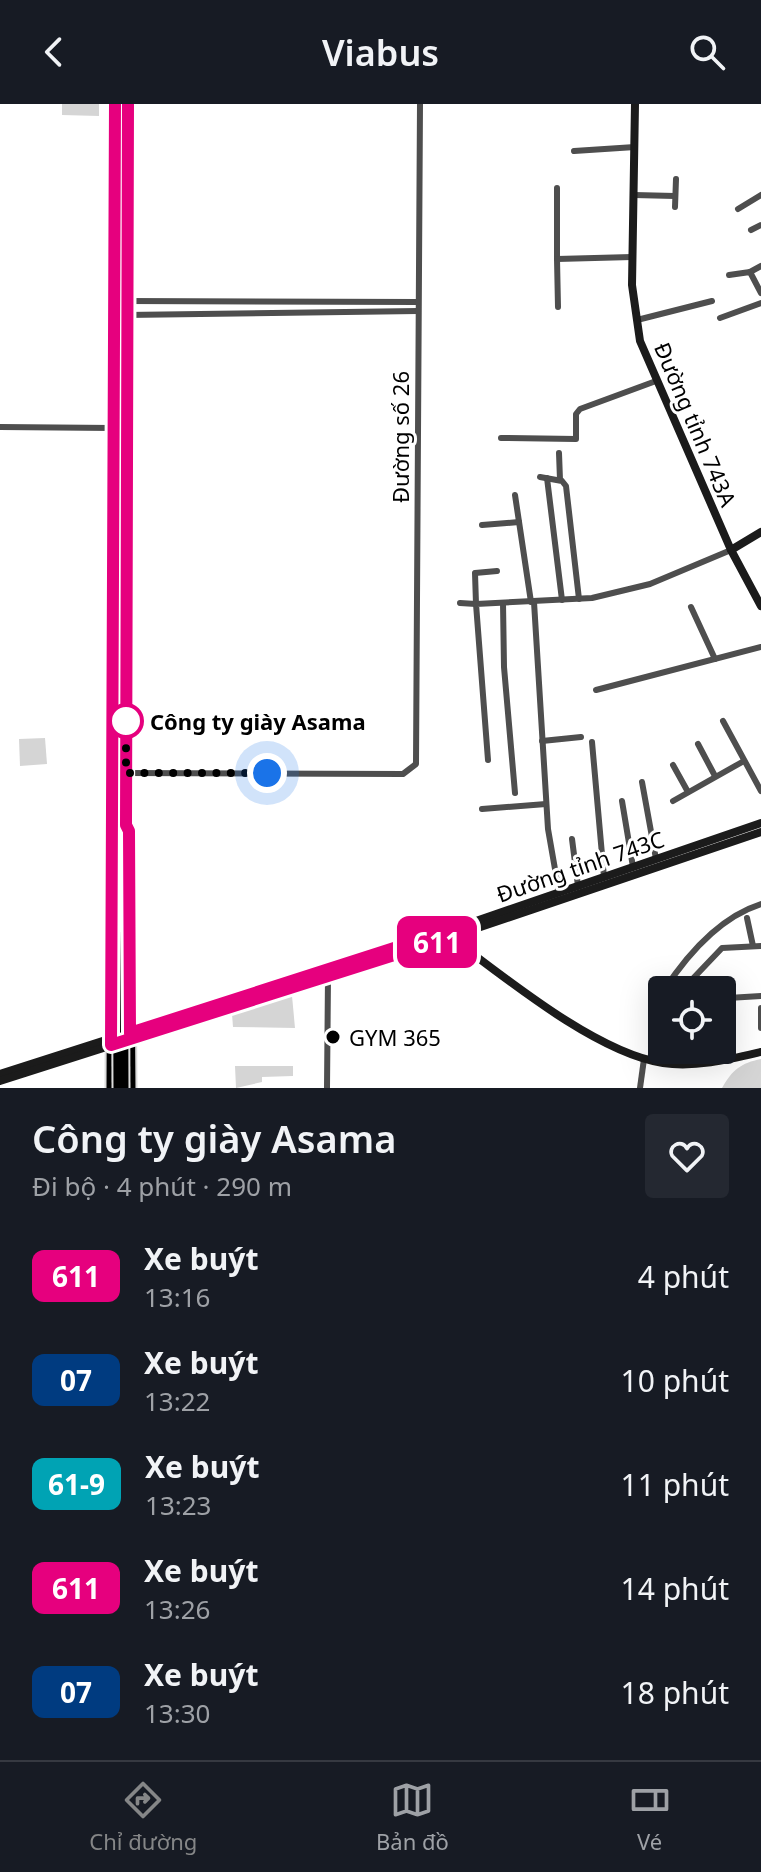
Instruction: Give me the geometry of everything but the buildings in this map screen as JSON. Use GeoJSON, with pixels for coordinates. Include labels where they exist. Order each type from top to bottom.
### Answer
{"type":"FeatureCollection","features":[{"type":"Feature","properties":{"kind":"main road"},"geometry":{"type":"LineString","coordinates":[[111,1088],[115,104]]}},
{"type":"Feature","properties":{"kind":"main road"},"geometry":{"type":"LineString","coordinates":[[118,1088],[120,841],[126,825],[128,104]]}},
{"type":"Feature","properties":{"kind":"main road","name":"Đường tỉnh 743A"},"geometry":{"type":"LineString","coordinates":[[635,104],[632,257],[640,341],[731,550],[761,606]]}},
{"type":"Feature","properties":{"kind":"main road"},"geometry":{"type":"LineString","coordinates":[[114,531],[126,531]]}},
{"type":"Feature","properties":{"kind":"main road"},"geometry":{"type":"LineString","coordinates":[[731,550],[761,532]]}},
{"type":"Feature","properties":{"kind":"main road","name":"Đường tỉnh 743C"},"geometry":{"type":"LineString","coordinates":[[448,934],[559,892],[761,823]]}},
{"type":"Feature","properties":{"kind":"main road"},"geometry":{"type":"LineString","coordinates":[[114,825],[120,841],[124,1088]]}},
{"type":"Feature","properties":{"kind":"main road"},"geometry":{"type":"LineString","coordinates":[[126,825],[129,831],[131,1088]]}},
{"type":"Feature","properties":{"kind":"main road","name":"Đường tỉnh 743C"},"geometry":{"type":"LineString","coordinates":[[0,1074],[130,1036],[761,832]]}},
{"type":"Feature","properties":{"kind":"main road"},"geometry":{"type":"LineString","coordinates":[[448,934],[554,1010],[619,1049],[648,1060]]}},
{"type":"Feature","properties":{"kind":"main road","name":"Đường tỉnh 743C"},"geometry":{"type":"LineString","coordinates":[[0,1081],[111,1042]]}},
{"type":"Feature","properties":{"kind":"main road"},"geometry":{"type":"LineString","coordinates":[[736,1057],[761,1052]]}},
{"type":"Feature","properties":{"kind":"street","name":"Đường số 26"},"geometry":{"type":"LineString","coordinates":[[126,773],[403,774],[412,769],[418,758],[420,104]]}},
{"type":"Feature","properties":{"kind":"street"},"geometry":{"type":"LineString","coordinates":[[574,151],[635,147]]}},
{"type":"Feature","properties":{"kind":"street"},"geometry":{"type":"LineString","coordinates":[[675,207],[676,179]]}},
{"type":"Feature","properties":{"kind":"street"},"geometry":{"type":"LineString","coordinates":[[557,188],[558,307]]}},
{"type":"Feature","properties":{"kind":"street"},"geometry":{"type":"LineString","coordinates":[[634,195],[675,196]]}},
{"type":"Feature","properties":{"kind":"street"},"geometry":{"type":"LineString","coordinates":[[738,209],[761,195]]}},
{"type":"Feature","properties":{"kind":"street"},"geometry":{"type":"LineString","coordinates":[[751,230],[761,225]]}},
{"type":"Feature","properties":{"kind":"street"},"geometry":{"type":"LineString","coordinates":[[557,259],[632,257]]}},
{"type":"Feature","properties":{"kind":"street"},"geometry":{"type":"LineString","coordinates":[[729,275],[750,272],[761,266]]}},
{"type":"Feature","properties":{"kind":"street"},"geometry":{"type":"LineString","coordinates":[[750,272],[761,293]]}},
{"type":"Feature","properties":{"kind":"street"},"geometry":{"type":"LineString","coordinates":[[126,301],[418,302]]}},
{"type":"Feature","properties":{"kind":"street"},"geometry":{"type":"LineString","coordinates":[[276,301],[277,311]]}},
{"type":"Feature","properties":{"kind":"street"},"geometry":{"type":"LineString","coordinates":[[637,320],[712,301]]}},
{"type":"Feature","properties":{"kind":"street"},"geometry":{"type":"LineString","coordinates":[[720,318],[761,303]]}},
{"type":"Feature","properties":{"kind":"street"},"geometry":{"type":"LineString","coordinates":[[126,315],[418,311]]}},
{"type":"Feature","properties":{"kind":"street"},"geometry":{"type":"LineString","coordinates":[[501,438],[576,439],[580,409],[656,381]]}},
{"type":"Feature","properties":{"kind":"street"},"geometry":{"type":"LineString","coordinates":[[0,427],[113,428]]}},
{"type":"Feature","properties":{"kind":"street"},"geometry":{"type":"LineString","coordinates":[[559,453],[560,480]]}},
{"type":"Feature","properties":{"kind":"street"},"geometry":{"type":"LineString","coordinates":[[562,600],[544,478],[560,480],[566,486],[579,599]]}},
{"type":"Feature","properties":{"kind":"street"},"geometry":{"type":"LineString","coordinates":[[515,495],[532,602],[546,804],[559,892]]}},
{"type":"Feature","properties":{"kind":"street"},"geometry":{"type":"LineString","coordinates":[[482,525],[519,522]]}},
{"type":"Feature","properties":{"kind":"street"},"geometry":{"type":"LineString","coordinates":[[460,603],[579,599],[650,584],[731,550]]}},
{"type":"Feature","properties":{"kind":"street"},"geometry":{"type":"LineString","coordinates":[[488,760],[475,573],[497,571]]}},
{"type":"Feature","properties":{"kind":"street"},"geometry":{"type":"LineString","coordinates":[[503,603],[504,667],[515,793]]}},
{"type":"Feature","properties":{"kind":"street"},"geometry":{"type":"LineString","coordinates":[[691,607],[715,659]]}},
{"type":"Feature","properties":{"kind":"street"},"geometry":{"type":"LineString","coordinates":[[596,690],[761,647]]}},
{"type":"Feature","properties":{"kind":"street"},"geometry":{"type":"LineString","coordinates":[[723,721],[761,791]]}},
{"type":"Feature","properties":{"kind":"street"},"geometry":{"type":"LineString","coordinates":[[542,741],[581,737]]}},
{"type":"Feature","properties":{"kind":"street"},"geometry":{"type":"LineString","coordinates":[[592,742],[604,877]]}},
{"type":"Feature","properties":{"kind":"street"},"geometry":{"type":"LineString","coordinates":[[698,744],[715,776]]}},
{"type":"Feature","properties":{"kind":"street"},"geometry":{"type":"LineString","coordinates":[[673,801],[744,761]]}},
{"type":"Feature","properties":{"kind":"street"},"geometry":{"type":"LineString","coordinates":[[673,765],[688,792]]}},
{"type":"Feature","properties":{"kind":"street"},"geometry":{"type":"LineString","coordinates":[[642,782],[656,859]]}},
{"type":"Feature","properties":{"kind":"street"},"geometry":{"type":"LineString","coordinates":[[622,801],[633,867]]}},
{"type":"Feature","properties":{"kind":"street"},"geometry":{"type":"LineString","coordinates":[[482,809],[546,804]]}},
{"type":"Feature","properties":{"kind":"street"},"geometry":{"type":"LineString","coordinates":[[572,839],[578,886]]}},
{"type":"Feature","properties":{"kind":"street"},"geometry":{"type":"LineString","coordinates":[[676,976],[702,943],[732,918],[761,904]]}},
{"type":"Feature","properties":{"kind":"street"},"geometry":{"type":"LineString","coordinates":[[694,976],[716,951],[757,946],[747,918]]}},
{"type":"Feature","properties":{"kind":"street"},"geometry":{"type":"LineString","coordinates":[[327,973],[327,1088]]}},
{"type":"Feature","properties":{"kind":"street"},"geometry":{"type":"LineString","coordinates":[[736,998],[761,996]]}},
{"type":"Feature","properties":{"kind":"street"},"geometry":{"type":"LineString","coordinates":[[761,1008],[761,1028]]}},
{"type":"Feature","properties":{"kind":"street"},"geometry":{"type":"LineString","coordinates":[[640,1088],[648,1063]]}},
{"type":"Feature","properties":{"kind":"shaded area"},"geometry":{"type":"Polygon","coordinates":[[[62,104],[99,104],[99,116],[62,115],[62,104]]]}},
{"type":"Feature","properties":{"kind":"shaded area"},"geometry":{"type":"Polygon","coordinates":[[[45,738],[47,764],[20,766],[19,739],[45,738]]]}},
{"type":"Feature","properties":{"kind":"shaded area"},"geometry":{"type":"Polygon","coordinates":[[[292,996],[295,1028],[233,1027],[232,1014],[292,996]]]}},
{"type":"Feature","properties":{"kind":"shaded area"},"geometry":{"type":"Polygon","coordinates":[[[761,1059],[761,1088],[722,1088],[738,1068],[761,1059]]]}},
{"type":"Feature","properties":{"kind":"shaded area"},"geometry":{"type":"Polygon","coordinates":[[[235,1066],[293,1066],[293,1076],[262,1077],[262,1082],[236,1088],[235,1066]]]}},
{"type":"Feature","properties":{"kind":"bus line","name":"611"},"geometry":{"type":"LineString","coordinates":[[115,104],[111,1045],[451,937],[444,932],[130,1033],[129,831],[126,825],[128,104]]}},
{"type":"Feature","properties":{"kind":"place","name":"Công ty giày Asama"},"geometry":{"type":"Point","coordinates":[126,721]}},
{"type":"Feature","properties":{"kind":"place","name":"GYM 365"},"geometry":{"type":"Point","coordinates":[333,1037]}},
{"type":"Feature","properties":{"kind":"route"},"geometry":{"type":"LineString","coordinates":[[126,721],[126,713],[126,773],[267,773]]}}]}
